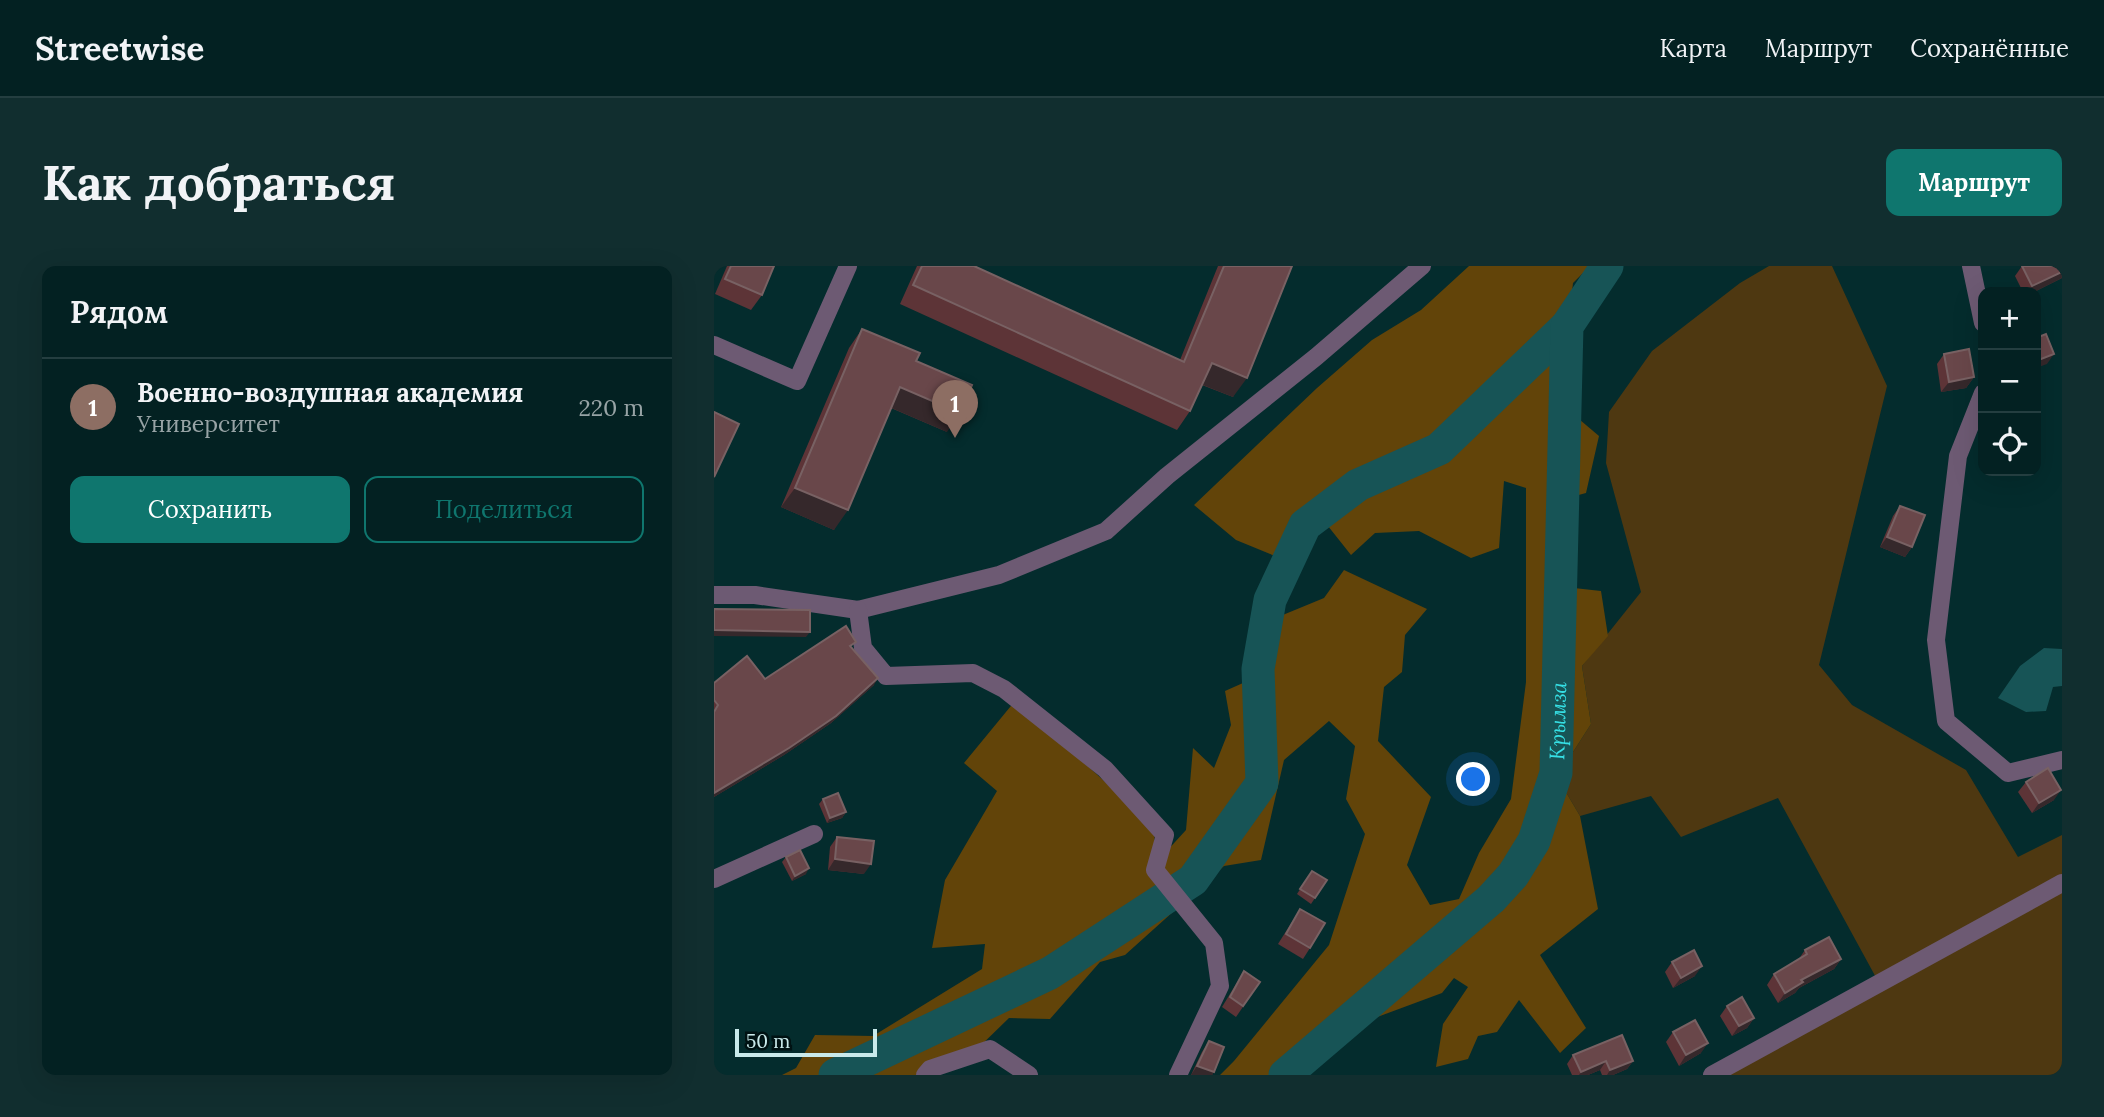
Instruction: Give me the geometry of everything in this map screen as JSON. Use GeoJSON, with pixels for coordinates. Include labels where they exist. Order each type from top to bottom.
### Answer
{"type":"FeatureCollection","features":[{"type":"Feature","properties":{"kind":"street"},"geometry":{"type":"LineString","coordinates":[[714,345],[797,381],[848,266]]}},
{"type":"Feature","properties":{"kind":"street"},"geometry":{"type":"LineString","coordinates":[[714,595],[755,595],[858,610],[999,575],[1106,531],[1167,476],[1316,357],[1422,266]]}},
{"type":"Feature","properties":{"kind":"street"},"geometry":{"type":"LineString","coordinates":[[1971,266],[1978,299]]}},
{"type":"Feature","properties":{"kind":"street"},"geometry":{"type":"LineString","coordinates":[[1978,406],[1958,456],[1936,640],[1945,721],[2008,773],[2062,760]]}},
{"type":"Feature","properties":{"kind":"street"},"geometry":{"type":"LineString","coordinates":[[858,610],[863,648],[886,676],[973,673],[1004,689],[1105,769],[1165,835],[1155,870],[1214,943],[1220,986],[1178,1075]]}},
{"type":"Feature","properties":{"kind":"street"},"geometry":{"type":"LineString","coordinates":[[714,879],[814,834]]}},
{"type":"Feature","properties":{"kind":"street"},"geometry":{"type":"LineString","coordinates":[[1712,1075],[2062,883]]}},
{"type":"Feature","properties":{"kind":"street"},"geometry":{"type":"LineString","coordinates":[[925,1075],[930,1069],[990,1049],[1029,1075]]}},
{"type":"Feature","properties":{"kind":"shaded area"},"geometry":{"type":"Polygon","coordinates":[[[1469,266],[1590,266],[1573,283],[1560,403],[1599,436],[1586,493],[1560,500],[1547,585],[1601,591],[1608,636],[1582,666],[1591,724],[1557,777],[1580,816],[1598,909],[1540,955],[1586,1028],[1560,1053],[1519,1000],[1497,1032],[1478,1036],[1468,1059],[1436,1067],[1443,1024],[1468,987],[1454,978],[1442,993],[1345,1029],[1311,1038],[1279,1075],[1220,1075],[1329,945],[1365,834],[1346,799],[1355,746],[1329,721],[1284,760],[1261,860],[1224,866],[1125,955],[1100,962],[1050,1019],[1009,1018],[971,1055],[931,1075],[782,1075],[796,1068],[815,1035],[873,1036],[982,969],[985,944],[932,948],[945,880],[997,791],[964,763],[1015,701],[1155,830],[1153,866],[1186,830],[1193,748],[1214,768],[1231,725],[1225,691],[1261,675],[1263,623],[1324,598],[1344,570],[1427,609],[1405,635],[1402,672],[1384,687],[1378,741],[1431,797],[1407,865],[1430,905],[1459,899],[1479,853],[1511,799],[1526,682],[1526,488],[1504,481],[1499,548],[1471,558],[1419,531],[1375,533],[1351,555],[1324,521],[1282,559],[1236,540],[1194,505],[1317,388],[1372,340],[1421,310],[1469,266]]]}},
{"type":"Feature","properties":{"kind":"shaded area"},"geometry":{"type":"Polygon","coordinates":[[[1769,266],[1832,266],[1887,386],[1819,665],[1852,705],[1966,770],[2018,857],[2062,835],[2062,1075],[1712,1075],[1879,983],[1778,798],[1681,837],[1651,796],[1580,816],[1557,777],[1591,724],[1582,666],[1641,592],[1606,463],[1609,412],[1652,351],[1740,283],[1769,266]]]}},
{"type":"Feature","properties":{"kind":"water"},"geometry":{"type":"Polygon","coordinates":[[[2044,648],[2062,649],[2062,686],[2053,687],[2046,711],[2026,712],[1998,698],[2020,666],[2044,648]]]}},
{"type":"Feature","properties":{"kind":"building"},"geometry":{"type":"Polygon","coordinates":[[[731,266],[774,266],[762,295],[725,279],[731,266]]]}},
{"type":"Feature","properties":{"kind":"building"},"geometry":{"type":"Polygon","coordinates":[[[922,266],[974,266],[1184,362],[1224,266],[1292,266],[1247,378],[1212,363],[1190,411],[913,285],[922,266]]]}},
{"type":"Feature","properties":{"kind":"building"},"geometry":{"type":"Polygon","coordinates":[[[2022,266],[2062,266],[2062,272],[2032,286],[2022,266]]]}},
{"type":"Feature","properties":{"kind":"building"},"geometry":{"type":"Polygon","coordinates":[[[862,329],[920,353],[916,361],[972,385],[960,413],[900,387],[848,510],[795,488],[862,329]]]}},
{"type":"Feature","properties":{"kind":"building"},"geometry":{"type":"Polygon","coordinates":[[[2046,334],[2054,354],[2041,359],[2041,350],[2041,336],[2046,334]]]}},
{"type":"Feature","properties":{"kind":"building"},"geometry":{"type":"Polygon","coordinates":[[[1969,349],[1974,377],[1949,382],[1944,354],[1969,349]]]}},
{"type":"Feature","properties":{"kind":"building"},"geometry":{"type":"Polygon","coordinates":[[[714,412],[739,424],[714,477],[714,412]]]}},
{"type":"Feature","properties":{"kind":"building"},"geometry":{"type":"Polygon","coordinates":[[[1900,506],[1925,515],[1912,547],[1887,537],[1900,506]]]}},
{"type":"Feature","properties":{"kind":"building"},"geometry":{"type":"Polygon","coordinates":[[[714,609],[810,610],[810,632],[714,630],[714,609]]]}},
{"type":"Feature","properties":{"kind":"building"},"geometry":{"type":"Polygon","coordinates":[[[846,626],[856,642],[850,646],[878,678],[836,716],[714,793],[714,712],[718,705],[714,700],[714,683],[747,656],[765,679],[846,626]]]}},
{"type":"Feature","properties":{"kind":"building"},"geometry":{"type":"Polygon","coordinates":[[[2048,768],[2061,790],[2039,803],[2026,782],[2048,768]]]}},
{"type":"Feature","properties":{"kind":"building"},"geometry":{"type":"Polygon","coordinates":[[[838,793],[846,812],[830,818],[823,799],[838,793]]]}},
{"type":"Feature","properties":{"kind":"building"},"geometry":{"type":"Polygon","coordinates":[[[837,837],[874,841],[871,864],[835,859],[837,837]]]}},
{"type":"Feature","properties":{"kind":"building"},"geometry":{"type":"Polygon","coordinates":[[[800,850],[809,868],[795,876],[786,857],[800,850]]]}},
{"type":"Feature","properties":{"kind":"building"},"geometry":{"type":"Polygon","coordinates":[[[1312,871],[1327,880],[1315,898],[1300,889],[1312,871]]]}},
{"type":"Feature","properties":{"kind":"building"},"geometry":{"type":"Polygon","coordinates":[[[1300,909],[1325,923],[1310,948],[1286,934],[1300,909]]]}},
{"type":"Feature","properties":{"kind":"building"},"geometry":{"type":"Polygon","coordinates":[[[1829,937],[1841,959],[1801,980],[1803,982],[1785,993],[1774,974],[1807,954],[1805,950],[1829,937]]]}},
{"type":"Feature","properties":{"kind":"building"},"geometry":{"type":"Polygon","coordinates":[[[1694,950],[1702,966],[1681,978],[1672,962],[1694,950]]]}},
{"type":"Feature","properties":{"kind":"building"},"geometry":{"type":"Polygon","coordinates":[[[1244,971],[1260,982],[1243,1006],[1230,997],[1244,971]]]}},
{"type":"Feature","properties":{"kind":"building"},"geometry":{"type":"Polygon","coordinates":[[[1742,997],[1754,1018],[1739,1026],[1727,1006],[1742,997]]]}},
{"type":"Feature","properties":{"kind":"building"},"geometry":{"type":"Polygon","coordinates":[[[1695,1020],[1708,1043],[1686,1055],[1673,1032],[1695,1020]]]}},
{"type":"Feature","properties":{"kind":"building"},"geometry":{"type":"Polygon","coordinates":[[[1622,1035],[1633,1061],[1610,1070],[1606,1061],[1581,1072],[1573,1055],[1622,1035]]]}},
{"type":"Feature","properties":{"kind":"building"},"geometry":{"type":"Polygon","coordinates":[[[1209,1041],[1224,1047],[1214,1072],[1197,1066],[1209,1041]]]}},
{"type":"Feature","properties":{"kind":"waterway","name":"Крымза"},"geometry":{"type":"LineString","coordinates":[[1285,1075],[1491,899],[1513,875],[1534,841],[1556,773],[1567,326],[1607,266]]}},
{"type":"Feature","properties":{"kind":"waterway"},"geometry":{"type":"LineString","coordinates":[[835,1075],[1050,973],[1193,880],[1262,783],[1258,669],[1270,600],[1305,525],[1358,485],[1439,449],[1567,326]]}},
{"type":"Feature","properties":{"kind":"place","name":"Военно-воздушная академия"},"geometry":{"type":"Point","coordinates":[955,438]}}]}
